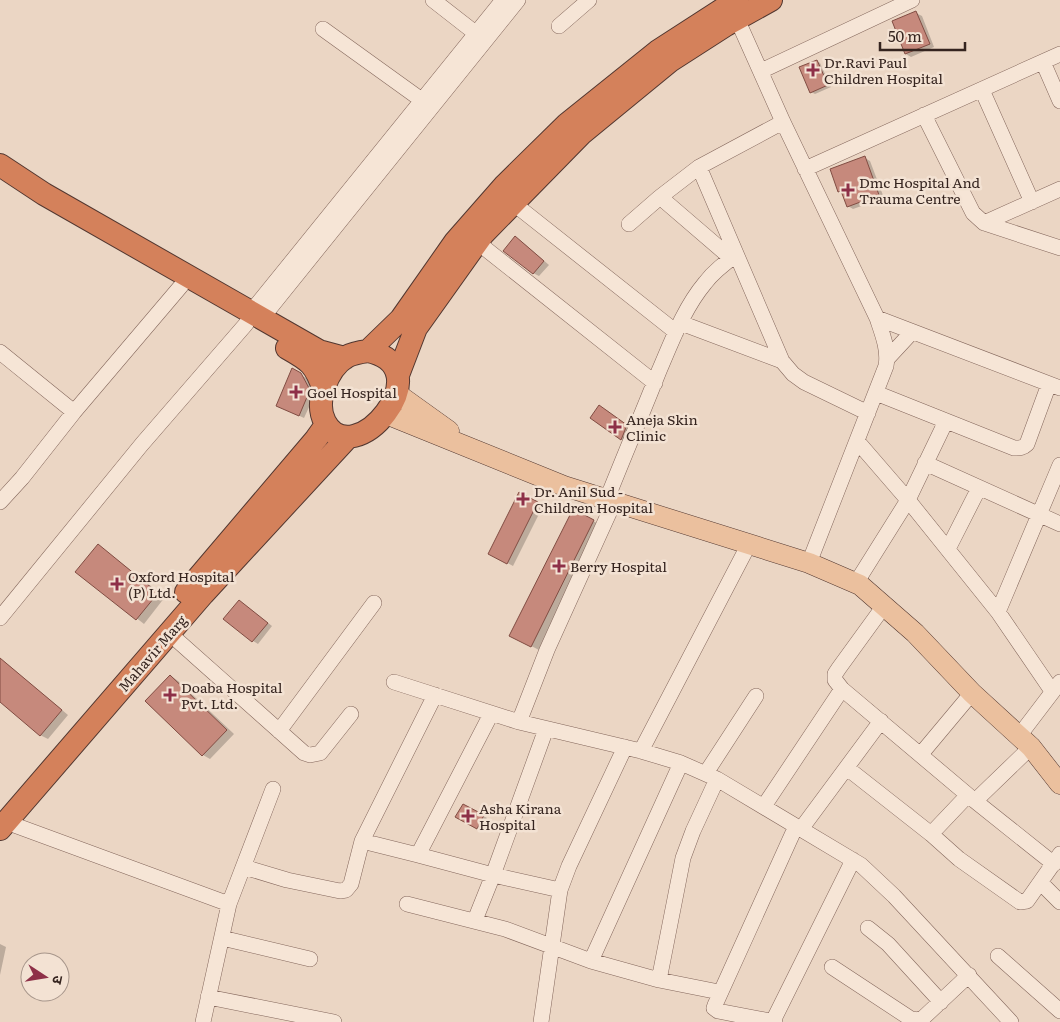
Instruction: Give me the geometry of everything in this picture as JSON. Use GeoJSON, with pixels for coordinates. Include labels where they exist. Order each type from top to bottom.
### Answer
{"type":"FeatureCollection","features":[{"type":"Feature","properties":{"kind":"highway"},"geometry":{"type":"LineString","coordinates":[[368,351],[401,319],[455,242],[505,185],[566,124],[658,50],[737,9],[771,0]]}},
{"type":"Feature","properties":{"kind":"highway"},"geometry":{"type":"LineString","coordinates":[[397,384],[395,366],[380,354],[368,351],[356,352],[345,358],[329,376],[324,390],[321,403],[322,416],[326,425],[335,433],[348,437],[368,431],[381,420],[386,414],[397,384],[416,328],[477,242],[513,202],[588,128],[737,9]]}},
{"type":"Feature","properties":{"kind":"highway"},"geometry":{"type":"LineString","coordinates":[[0,165],[26,188],[38,204],[181,286],[319,350],[345,358]]}},
{"type":"Feature","properties":{"kind":"highway"},"geometry":{"type":"LineString","coordinates":[[0,178],[44,194],[253,318],[309,360],[318,373],[324,390]]}},
{"type":"Feature","properties":{"kind":"highway","name":"Mahavir Marg"},"geometry":{"type":"LineString","coordinates":[[2,819],[192,584],[326,425]]}},
{"type":"Feature","properties":{"kind":"highway","name":"Mahavir Marg"},"geometry":{"type":"LineString","coordinates":[[2,819],[348,437]]}},
{"type":"Feature","properties":{"kind":"main road"},"geometry":{"type":"LineString","coordinates":[[397,384],[475,450]]}},
{"type":"Feature","properties":{"kind":"main road"},"geometry":{"type":"LineString","coordinates":[[386,414],[564,486],[809,563],[860,585],[915,632],[972,693],[1025,742],[1060,784]]}},
{"type":"Feature","properties":{"kind":"street"},"geometry":{"type":"LineString","coordinates":[[433,0],[480,37]]}},
{"type":"Feature","properties":{"kind":"street"},"geometry":{"type":"LineString","coordinates":[[0,618],[142,444],[253,318],[480,37],[503,0]]}},
{"type":"Feature","properties":{"kind":"street"},"geometry":{"type":"LineString","coordinates":[[253,318],[422,101],[480,37],[518,0]]}},
{"type":"Feature","properties":{"kind":"street"},"geometry":{"type":"LineString","coordinates":[[559,26],[589,0]]}},
{"type":"Feature","properties":{"kind":"street"},"geometry":{"type":"LineString","coordinates":[[761,71],[912,0]]}},
{"type":"Feature","properties":{"kind":"street"},"geometry":{"type":"LineString","coordinates":[[737,9],[782,122],[877,318],[886,346],[887,359],[876,393],[809,563]]}},
{"type":"Feature","properties":{"kind":"street"},"geometry":{"type":"LineString","coordinates":[[323,30],[422,101]]}},
{"type":"Feature","properties":{"kind":"street"},"geometry":{"type":"LineString","coordinates":[[805,169],[1060,54]]}},
{"type":"Feature","properties":{"kind":"street"},"geometry":{"type":"LineString","coordinates":[[1043,62],[1060,102]]}},
{"type":"Feature","properties":{"kind":"street"},"geometry":{"type":"LineString","coordinates":[[982,90],[1032,202]]}},
{"type":"Feature","properties":{"kind":"street"},"geometry":{"type":"LineString","coordinates":[[924,115],[973,213],[984,223],[1060,248]]}},
{"type":"Feature","properties":{"kind":"street"},"geometry":{"type":"LineString","coordinates":[[629,224],[699,167],[782,122]]}},
{"type":"Feature","properties":{"kind":"street"},"geometry":{"type":"LineString","coordinates":[[699,167],[734,257],[782,361],[793,374],[804,382],[868,413]]}},
{"type":"Feature","properties":{"kind":"street"},"geometry":{"type":"LineString","coordinates":[[984,223],[1060,189]]}},
{"type":"Feature","properties":{"kind":"street"},"geometry":{"type":"LineString","coordinates":[[660,197],[734,257]]}},
{"type":"Feature","properties":{"kind":"street"},"geometry":{"type":"LineString","coordinates":[[513,202],[678,328],[782,361]]}},
{"type":"Feature","properties":{"kind":"street"},"geometry":{"type":"LineString","coordinates":[[477,242],[655,383]]}},
{"type":"Feature","properties":{"kind":"street"},"geometry":{"type":"LineString","coordinates":[[519,722],[547,650],[611,500],[678,328],[689,306],[705,282],[734,257]]}},
{"type":"Feature","properties":{"kind":"street"},"geometry":{"type":"LineString","coordinates":[[0,502],[181,286]]}},
{"type":"Feature","properties":{"kind":"street"},"geometry":{"type":"LineString","coordinates":[[876,393],[1014,448],[1024,448],[1054,386],[877,318]]}},
{"type":"Feature","properties":{"kind":"street"},"geometry":{"type":"LineString","coordinates":[[887,359],[912,332]]}},
{"type":"Feature","properties":{"kind":"street"},"geometry":{"type":"LineString","coordinates":[[0,352],[74,412]]}},
{"type":"Feature","properties":{"kind":"street"},"geometry":{"type":"LineString","coordinates":[[856,583],[908,500],[946,421]]}},
{"type":"Feature","properties":{"kind":"street"},"geometry":{"type":"LineString","coordinates":[[857,441],[908,500],[1056,686],[1025,742],[971,798],[931,834]]}},
{"type":"Feature","properties":{"kind":"street"},"geometry":{"type":"LineString","coordinates":[[925,462],[1060,524]]}},
{"type":"Feature","properties":{"kind":"street"},"geometry":{"type":"LineString","coordinates":[[998,612],[1060,465]]}},
{"type":"Feature","properties":{"kind":"street"},"geometry":{"type":"LineString","coordinates":[[948,550],[980,488]]}},
{"type":"Feature","properties":{"kind":"street"},"geometry":{"type":"LineString","coordinates":[[641,751],[749,544]]}},
{"type":"Feature","properties":{"kind":"street"},"geometry":{"type":"LineString","coordinates":[[279,731],[374,603]]}},
{"type":"Feature","properties":{"kind":"street"},"geometry":{"type":"LineString","coordinates":[[847,768],[931,834],[959,859],[1020,902],[1027,901],[1057,859],[971,798],[835,680],[835,674],[884,606]]}},
{"type":"Feature","properties":{"kind":"street"},"geometry":{"type":"LineString","coordinates":[[170,634],[304,753],[315,755],[320,753],[351,714]]}},
{"type":"Feature","properties":{"kind":"street"},"geometry":{"type":"LineString","coordinates":[[394,682],[519,722],[641,751],[681,763],[712,776],[861,865],[894,896],[1011,1022]]}},
{"type":"Feature","properties":{"kind":"street"},"geometry":{"type":"LineString","coordinates":[[764,806],[842,688]]}},
{"type":"Feature","properties":{"kind":"street"},"geometry":{"type":"LineString","coordinates":[[921,754],[972,693]]}},
{"type":"Feature","properties":{"kind":"street"},"geometry":{"type":"LineString","coordinates":[[244,867],[287,880],[340,892],[346,890],[351,884],[362,841],[435,696]]}},
{"type":"Feature","properties":{"kind":"street"},"geometry":{"type":"LineString","coordinates":[[659,980],[683,858],[712,776],[756,696]]}},
{"type":"Feature","properties":{"kind":"street"},"geometry":{"type":"LineString","coordinates":[[418,855],[491,714]]}},
{"type":"Feature","properties":{"kind":"street"},"geometry":{"type":"LineString","coordinates":[[853,860],[774,1022],[716,1010],[715,1004],[719,992],[798,828],[847,768],[881,721]]}},
{"type":"Feature","properties":{"kind":"street"},"geometry":{"type":"LineString","coordinates":[[475,920],[546,729]]}},
{"type":"Feature","properties":{"kind":"street"},"geometry":{"type":"LineString","coordinates":[[541,1022],[560,890],[569,866],[625,747]]}},
{"type":"Feature","properties":{"kind":"street"},"geometry":{"type":"LineString","coordinates":[[591,961],[681,763]]}},
{"type":"Feature","properties":{"kind":"street"},"geometry":{"type":"LineString","coordinates":[[203,1022],[229,904],[273,789]]}},
{"type":"Feature","properties":{"kind":"street"},"geometry":{"type":"LineString","coordinates":[[2,819],[229,904]]}},
{"type":"Feature","properties":{"kind":"street"},"geometry":{"type":"LineString","coordinates":[[362,841],[493,875],[560,890]]}},
{"type":"Feature","properties":{"kind":"street"},"geometry":{"type":"LineString","coordinates":[[1041,883],[1060,902]]}},
{"type":"Feature","properties":{"kind":"street"},"geometry":{"type":"LineString","coordinates":[[408,904],[475,920],[591,961],[659,980],[719,992]]}},
{"type":"Feature","properties":{"kind":"street"},"geometry":{"type":"LineString","coordinates":[[868,928],[888,944],[941,1002]]}},
{"type":"Feature","properties":{"kind":"street"},"geometry":{"type":"LineString","coordinates":[[222,938],[310,959]]}},
{"type":"Feature","properties":{"kind":"street"},"geometry":{"type":"LineString","coordinates":[[998,956],[1060,1010]]}},
{"type":"Feature","properties":{"kind":"street"},"geometry":{"type":"LineString","coordinates":[[832,968],[911,1019],[919,1020],[924,1018],[969,975]]}},
{"type":"Feature","properties":{"kind":"street"},"geometry":{"type":"LineString","coordinates":[[208,997],[334,1022]]}},
{"type":"Feature","properties":{"kind":"building"},"geometry":{"type":"Polygon","coordinates":[[[916,11],[930,44],[905,54],[892,21],[916,11]]]}},
{"type":"Feature","properties":{"kind":"building"},"geometry":{"type":"Polygon","coordinates":[[[817,60],[828,85],[810,93],[799,67],[817,60]]]}},
{"type":"Feature","properties":{"kind":"building"},"geometry":{"type":"Polygon","coordinates":[[[865,156],[879,195],[847,207],[841,191],[838,192],[830,169],[865,156]]]}},
{"type":"Feature","properties":{"kind":"building"},"geometry":{"type":"Polygon","coordinates":[[[515,236],[544,261],[533,274],[503,251],[515,236]]]}},
{"type":"Feature","properties":{"kind":"building"},"geometry":{"type":"Polygon","coordinates":[[[292,368],[301,373],[310,390],[299,416],[276,406],[292,368]]]}},
{"type":"Feature","properties":{"kind":"building"},"geometry":{"type":"Polygon","coordinates":[[[599,405],[627,425],[621,440],[590,418],[599,405]]]}},
{"type":"Feature","properties":{"kind":"building"},"geometry":{"type":"Polygon","coordinates":[[[519,492],[538,502],[507,564],[488,554],[519,492]]]}},
{"type":"Feature","properties":{"kind":"building"},"geometry":{"type":"Polygon","coordinates":[[[573,509],[594,520],[531,647],[509,636],[573,509]]]}},
{"type":"Feature","properties":{"kind":"building"},"geometry":{"type":"Polygon","coordinates":[[[98,544],[158,593],[136,620],[75,572],[98,544]]]}},
{"type":"Feature","properties":{"kind":"building"},"geometry":{"type":"Polygon","coordinates":[[[239,600],[268,623],[252,642],[223,619],[239,600]]]}},
{"type":"Feature","properties":{"kind":"building"},"geometry":{"type":"Polygon","coordinates":[[[0,658],[62,710],[40,736],[0,702],[0,658]]]}},
{"type":"Feature","properties":{"kind":"building"},"geometry":{"type":"Polygon","coordinates":[[[170,675],[227,730],[202,756],[145,701],[170,675]]]}},
{"type":"Feature","properties":{"kind":"building"},"geometry":{"type":"Polygon","coordinates":[[[463,804],[484,815],[477,829],[455,817],[463,804]]]}},
{"type":"Feature","properties":{"kind":"place","name":"Dr.Ravi Paul Children Hospital"},"geometry":{"type":"Point","coordinates":[813,70]}},
{"type":"Feature","properties":{"kind":"place","name":"Dmc Hospital And Trauma Centre"},"geometry":{"type":"Point","coordinates":[848,190]}},
{"type":"Feature","properties":{"kind":"place","name":"Goel Hospital"},"geometry":{"type":"Point","coordinates":[296,392]}},
{"type":"Feature","properties":{"kind":"place","name":"Aneja Skin Clinic"},"geometry":{"type":"Point","coordinates":[615,427]}},
{"type":"Feature","properties":{"kind":"place","name":"Dr. Anil Sud - Children Hospital"},"geometry":{"type":"Point","coordinates":[523,499]}},
{"type":"Feature","properties":{"kind":"place","name":"Berry Hospital"},"geometry":{"type":"Point","coordinates":[559,566]}},
{"type":"Feature","properties":{"kind":"place","name":"Oxford Hospital (P) Ltd."},"geometry":{"type":"Point","coordinates":[117,584]}},
{"type":"Feature","properties":{"kind":"place","name":"Doaba Hospital Pvt. Ltd."},"geometry":{"type":"Point","coordinates":[170,695]}},
{"type":"Feature","properties":{"kind":"place","name":"Asha Kirana Hospital"},"geometry":{"type":"Point","coordinates":[468,816]}}]}
